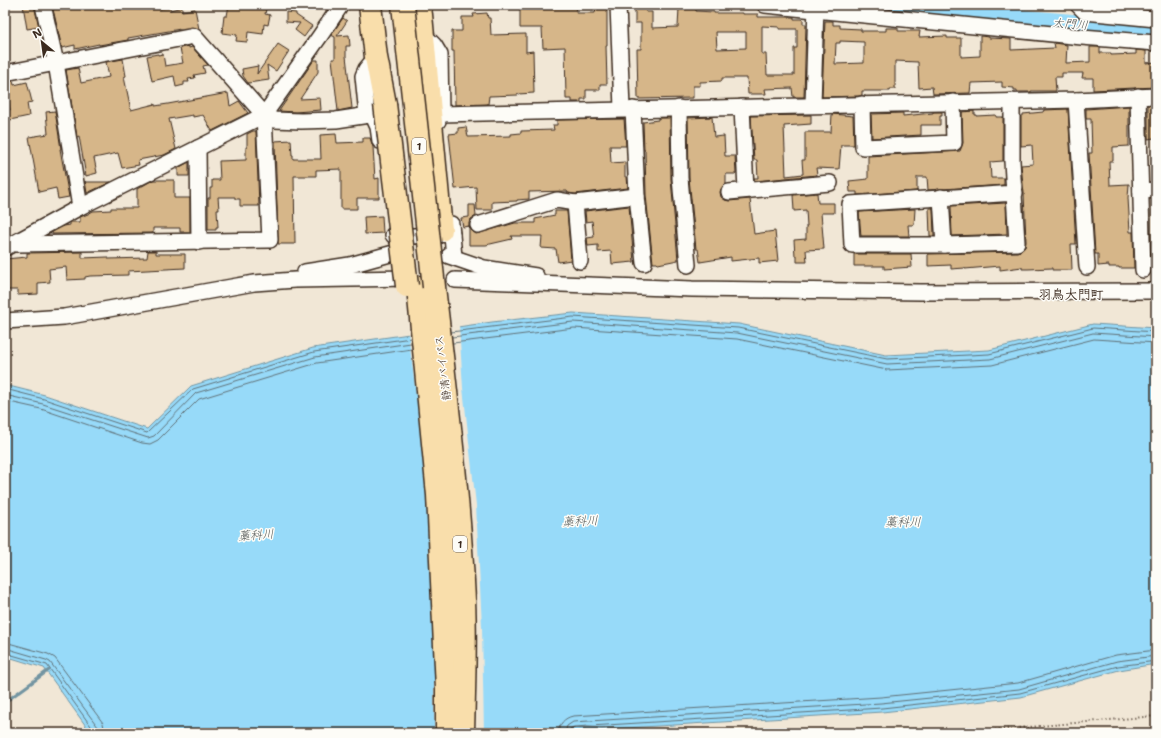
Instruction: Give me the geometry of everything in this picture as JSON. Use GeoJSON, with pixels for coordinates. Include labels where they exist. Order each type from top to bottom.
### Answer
{"type":"FeatureCollection","features":[{"type":"Feature","properties":{"kind":"highway","name":"1"},"geometry":{"type":"LineString","coordinates":[[370,5],[376,57],[376,110],[404,267],[416,347],[441,427]]}},
{"type":"Feature","properties":{"kind":"highway","name":"静清バイパス"},"geometry":{"type":"LineString","coordinates":[[388,5],[418,287],[441,427]]}},
{"type":"Feature","properties":{"kind":"highway","name":"静清バイパス"},"geometry":{"type":"LineString","coordinates":[[403,5],[434,287],[441,427],[438,495],[463,733]]}},
{"type":"Feature","properties":{"kind":"highway","name":"1"},"geometry":{"type":"LineString","coordinates":[[419,5],[423,34],[445,288],[441,427]]}},
{"type":"Feature","properties":{"kind":"highway","name":"1"},"geometry":{"type":"LineString","coordinates":[[440,733],[455,658]]}},
{"type":"Feature","properties":{"kind":"highway","name":"1"},"geometry":{"type":"LineString","coordinates":[[455,658],[471,733]]}},
{"type":"Feature","properties":{"kind":"highway","name":"静清バイパス"},"geometry":{"type":"LineString","coordinates":[[447,733],[448,688],[455,658]]}},
{"type":"Feature","properties":{"kind":"street"},"geometry":{"type":"LineString","coordinates":[[43,5],[56,63],[80,207]]}},
{"type":"Feature","properties":{"kind":"street"},"geometry":{"type":"LineString","coordinates":[[9,246],[80,207],[264,115],[341,5]]}},
{"type":"Feature","properties":{"kind":"street"},"geometry":{"type":"LineString","coordinates":[[618,5],[644,263]]}},
{"type":"Feature","properties":{"kind":"street"},"geometry":{"type":"LineString","coordinates":[[765,5],[816,8],[1082,37],[1156,43]]}},
{"type":"Feature","properties":{"kind":"street"},"geometry":{"type":"LineString","coordinates":[[813,105],[816,8]]}},
{"type":"Feature","properties":{"kind":"street"},"geometry":{"type":"LineString","coordinates":[[1082,37],[1081,9],[1156,19]]}},
{"type":"Feature","properties":{"kind":"street"},"geometry":{"type":"LineString","coordinates":[[423,34],[434,45],[440,55],[441,114],[438,118],[452,234],[452,257],[484,268],[551,278],[584,286]]}},
{"type":"Feature","properties":{"kind":"street"},"geometry":{"type":"LineString","coordinates":[[5,73],[194,36],[264,115],[274,120],[336,120],[376,110]]}},
{"type":"Feature","properties":{"kind":"street"},"geometry":{"type":"LineString","coordinates":[[1138,96],[1141,191],[1149,245],[1143,270]]}},
{"type":"Feature","properties":{"kind":"street"},"geometry":{"type":"LineString","coordinates":[[441,114],[1076,100],[1156,96]]}},
{"type":"Feature","properties":{"kind":"street"},"geometry":{"type":"LineString","coordinates":[[1076,100],[1087,267]]}},
{"type":"Feature","properties":{"kind":"street"},"geometry":{"type":"LineString","coordinates":[[1012,101],[1012,162],[1015,193],[1017,243],[852,245],[850,204],[1015,193]]}},
{"type":"Feature","properties":{"kind":"street"},"geometry":{"type":"LineString","coordinates":[[862,104],[862,147],[954,143],[953,102]]}},
{"type":"Feature","properties":{"kind":"street"},"geometry":{"type":"LineString","coordinates":[[742,107],[746,190]]}},
{"type":"Feature","properties":{"kind":"street"},"geometry":{"type":"LineString","coordinates":[[679,108],[680,178],[688,265]]}},
{"type":"Feature","properties":{"kind":"street"},"geometry":{"type":"LineString","coordinates":[[376,110],[373,116],[378,127],[392,235],[395,237],[452,234]]}},
{"type":"Feature","properties":{"kind":"street"},"geometry":{"type":"LineString","coordinates":[[9,246],[270,240],[264,115]]}},
{"type":"Feature","properties":{"kind":"street"},"geometry":{"type":"LineString","coordinates":[[198,148],[199,242]]}},
{"type":"Feature","properties":{"kind":"street"},"geometry":{"type":"LineString","coordinates":[[729,192],[830,183]]}},
{"type":"Feature","properties":{"kind":"street"},"geometry":{"type":"LineString","coordinates":[[1141,191],[1156,190]]}},
{"type":"Feature","properties":{"kind":"street"},"geometry":{"type":"LineString","coordinates":[[478,225],[558,200],[575,203],[637,196]]}},
{"type":"Feature","properties":{"kind":"street"},"geometry":{"type":"LineString","coordinates":[[941,197],[944,245]]}},
{"type":"Feature","properties":{"kind":"street"},"geometry":{"type":"LineString","coordinates":[[575,203],[580,261]]}},
{"type":"Feature","properties":{"kind":"street"},"geometry":{"type":"LineString","coordinates":[[254,283],[278,276],[350,265],[397,253]]}},
{"type":"Feature","properties":{"kind":"street"},"geometry":{"type":"LineString","coordinates":[[5,321],[64,317],[254,283],[295,280],[409,278]]}},
{"type":"Feature","properties":{"kind":"street"},"geometry":{"type":"LineString","coordinates":[[455,280],[692,289],[1156,291]]}},
{"type":"Feature","properties":{"kind":"path"},"geometry":{"type":"LineString","coordinates":[[959,733],[1156,716]]}},
{"type":"Feature","properties":{"kind":"water","name":"藁科川"},"geometry":{"type":"Polygon","coordinates":[[[573,313],[739,324],[886,355],[989,350],[1093,324],[1156,328],[1156,664],[1119,670],[1021,697],[882,712],[546,733],[91,733],[44,668],[5,656],[5,385],[45,395],[147,429],[191,386],[313,348],[492,322],[573,313]]]}},
{"type":"Feature","properties":{"kind":"pier"},"geometry":{"type":"Polygon","coordinates":[[[459,325],[463,388],[476,505],[482,627],[484,733],[434,733],[434,562],[420,426],[408,332],[459,325]]]}},
{"type":"Feature","properties":{"kind":"building"},"geometry":{"type":"Polygon","coordinates":[[[23,5],[34,5],[39,27],[27,29],[23,5]]]}},
{"type":"Feature","properties":{"kind":"building"},"geometry":{"type":"Polygon","coordinates":[[[52,5],[159,5],[160,9],[170,7],[170,10],[182,7],[182,11],[195,9],[199,29],[192,27],[75,49],[75,45],[62,48],[52,5]]]}},
{"type":"Feature","properties":{"kind":"building"},"geometry":{"type":"Polygon","coordinates":[[[229,5],[266,9],[265,14],[270,15],[268,25],[264,24],[263,34],[248,32],[247,42],[236,41],[237,35],[222,33],[224,16],[227,16],[229,5]]]}},
{"type":"Feature","properties":{"kind":"building"},"geometry":{"type":"Polygon","coordinates":[[[542,5],[577,5],[576,13],[595,13],[596,5],[607,5],[607,84],[600,84],[600,90],[586,90],[586,99],[581,99],[581,102],[572,102],[572,99],[566,99],[565,47],[543,48],[542,28],[520,28],[520,7],[542,7],[542,5]]]}},
{"type":"Feature","properties":{"kind":"building"},"geometry":{"type":"Polygon","coordinates":[[[696,7],[696,11],[714,13],[758,14],[758,17],[794,17],[794,19],[803,19],[803,24],[806,24],[804,97],[793,97],[792,88],[765,89],[766,94],[748,94],[747,78],[722,78],[722,81],[700,82],[700,86],[693,86],[693,98],[638,99],[637,49],[641,49],[641,23],[635,23],[635,9],[646,9],[646,12],[652,12],[652,28],[678,27],[679,8],[696,7]],[[762,26],[762,54],[766,54],[767,75],[794,75],[794,48],[797,48],[797,29],[779,29],[779,27],[762,26]],[[716,32],[717,49],[746,48],[746,32],[716,32]]]}},
{"type":"Feature","properties":{"kind":"building"},"geometry":{"type":"Polygon","coordinates":[[[286,12],[296,13],[296,15],[312,26],[304,37],[295,30],[300,23],[286,22],[286,12]]]}},
{"type":"Feature","properties":{"kind":"building"},"geometry":{"type":"Polygon","coordinates":[[[487,13],[488,18],[490,18],[491,35],[526,34],[526,52],[533,51],[534,93],[489,96],[488,104],[455,105],[452,31],[462,31],[462,17],[474,17],[473,14],[487,13]]]}},
{"type":"Feature","properties":{"kind":"building"},"geometry":{"type":"Polygon","coordinates":[[[343,18],[347,21],[337,36],[349,35],[350,46],[346,46],[346,56],[352,108],[338,111],[332,59],[335,59],[335,37],[331,35],[343,18]]]}},
{"type":"Feature","properties":{"kind":"building"},"geometry":{"type":"Polygon","coordinates":[[[825,21],[833,21],[833,25],[840,25],[840,28],[861,29],[861,31],[886,31],[886,28],[898,28],[898,31],[920,31],[919,37],[947,36],[947,38],[961,38],[961,57],[980,56],[980,36],[1011,39],[1011,50],[1055,48],[1054,43],[1067,45],[1066,63],[1090,62],[1090,47],[1100,47],[1100,53],[1111,53],[1111,55],[1136,54],[1136,50],[1146,51],[1146,63],[1156,62],[1156,87],[1093,90],[1093,78],[1082,78],[1083,73],[1062,73],[1062,77],[1055,77],[1056,91],[1017,92],[1014,88],[1002,87],[1002,82],[971,83],[970,93],[933,94],[932,87],[919,88],[918,62],[895,61],[895,89],[890,89],[890,91],[862,91],[862,95],[859,96],[822,97],[825,21]],[[840,41],[840,43],[836,43],[835,64],[864,63],[864,42],[840,41]]]}},
{"type":"Feature","properties":{"kind":"building"},"geometry":{"type":"Polygon","coordinates":[[[278,44],[289,51],[276,71],[267,65],[269,80],[248,83],[243,76],[242,69],[258,66],[257,74],[278,44]]]}},
{"type":"Feature","properties":{"kind":"building"},"geometry":{"type":"Polygon","coordinates":[[[189,46],[189,48],[192,47],[208,65],[203,66],[205,73],[194,75],[195,78],[188,79],[189,82],[184,82],[184,85],[176,87],[174,76],[152,81],[147,56],[163,54],[165,66],[183,63],[180,48],[189,46]]]}},
{"type":"Feature","properties":{"kind":"building"},"geometry":{"type":"Polygon","coordinates":[[[123,59],[126,76],[124,77],[131,110],[155,104],[155,106],[228,93],[230,106],[239,101],[248,113],[212,131],[203,115],[169,119],[176,149],[164,155],[138,160],[139,165],[122,168],[118,153],[94,158],[97,173],[86,176],[79,136],[77,137],[66,70],[78,68],[81,83],[109,77],[106,62],[123,59]]]}},
{"type":"Feature","properties":{"kind":"building"},"geometry":{"type":"Polygon","coordinates":[[[314,60],[318,60],[318,72],[300,99],[320,98],[321,110],[295,112],[279,111],[314,60]]]}},
{"type":"Feature","properties":{"kind":"building"},"geometry":{"type":"Polygon","coordinates":[[[13,81],[14,85],[27,82],[32,102],[27,103],[29,116],[5,121],[5,111],[10,110],[5,82],[13,81]]]}},
{"type":"Feature","properties":{"kind":"building"},"geometry":{"type":"Polygon","coordinates":[[[1148,105],[1156,105],[1156,137],[1148,139],[1148,105]]]}},
{"type":"Feature","properties":{"kind":"building"},"geometry":{"type":"Polygon","coordinates":[[[1129,106],[1129,146],[1113,147],[1113,161],[1109,161],[1110,185],[1129,184],[1128,198],[1130,232],[1133,232],[1134,268],[1109,267],[1109,265],[1098,266],[1098,254],[1095,254],[1089,153],[1092,153],[1091,119],[1086,119],[1086,109],[1129,106]]]}},
{"type":"Feature","properties":{"kind":"building"},"geometry":{"type":"Polygon","coordinates":[[[1068,109],[1076,244],[1071,244],[1072,270],[1052,270],[1052,268],[1022,269],[1022,267],[1000,270],[1000,266],[951,269],[951,265],[928,266],[928,254],[1017,252],[1021,251],[1025,247],[1024,193],[1021,165],[1033,164],[1032,145],[1021,146],[1021,116],[1023,116],[1023,114],[1043,112],[1044,110],[1068,109]]]}},
{"type":"Feature","properties":{"kind":"building"},"geometry":{"type":"Polygon","coordinates":[[[55,111],[69,197],[58,199],[56,188],[39,192],[29,137],[48,134],[46,112],[55,111]]]}},
{"type":"Feature","properties":{"kind":"building"},"geometry":{"type":"Polygon","coordinates":[[[974,111],[976,116],[996,115],[996,117],[1003,117],[1003,161],[990,162],[991,178],[1004,178],[1004,185],[928,190],[927,177],[917,177],[917,191],[857,195],[857,192],[850,192],[849,181],[868,179],[868,156],[960,151],[963,143],[962,112],[974,111]]]}},
{"type":"Feature","properties":{"kind":"building"},"geometry":{"type":"Polygon","coordinates":[[[942,112],[942,116],[940,116],[940,125],[921,125],[921,135],[872,138],[871,114],[903,113],[903,116],[942,112]]]}},
{"type":"Feature","properties":{"kind":"building"},"geometry":{"type":"Polygon","coordinates":[[[832,114],[853,116],[854,145],[841,145],[839,169],[816,168],[817,175],[755,181],[754,178],[758,178],[757,160],[754,160],[751,116],[811,115],[811,124],[784,126],[786,176],[803,174],[802,160],[805,160],[805,132],[831,132],[832,114]]]}},
{"type":"Feature","properties":{"kind":"building"},"geometry":{"type":"Polygon","coordinates":[[[712,117],[714,137],[724,136],[725,156],[735,156],[736,174],[726,174],[726,184],[721,189],[721,197],[729,201],[750,199],[754,234],[775,231],[778,261],[759,263],[759,258],[731,261],[731,257],[700,262],[698,249],[696,249],[689,178],[688,118],[712,117]]]}},
{"type":"Feature","properties":{"kind":"building"},"geometry":{"type":"Polygon","coordinates":[[[658,118],[670,118],[671,179],[678,260],[658,264],[653,263],[646,195],[643,122],[658,120],[658,118]]]}},
{"type":"Feature","properties":{"kind":"building"},"geometry":{"type":"Polygon","coordinates":[[[624,119],[626,146],[610,146],[611,163],[625,162],[625,177],[627,177],[628,188],[575,194],[568,193],[567,191],[529,192],[529,199],[492,202],[492,210],[477,210],[476,187],[455,189],[449,134],[458,133],[458,128],[466,127],[468,137],[511,136],[511,134],[521,133],[521,131],[554,130],[553,125],[557,125],[557,120],[624,119]]]}},
{"type":"Feature","properties":{"kind":"building"},"geometry":{"type":"Polygon","coordinates":[[[256,131],[259,206],[240,206],[240,199],[235,199],[235,197],[218,197],[218,227],[216,227],[216,230],[208,230],[208,198],[210,198],[212,180],[220,180],[219,161],[246,160],[247,134],[256,131]]]}},
{"type":"Feature","properties":{"kind":"building"},"geometry":{"type":"Polygon","coordinates":[[[336,134],[337,143],[363,142],[363,138],[370,138],[373,147],[375,179],[379,178],[379,198],[357,198],[357,209],[341,209],[341,169],[316,170],[316,176],[294,176],[295,244],[278,244],[275,141],[291,140],[293,159],[321,159],[320,135],[336,134]]]}},
{"type":"Feature","properties":{"kind":"building"},"geometry":{"type":"Polygon","coordinates":[[[189,162],[189,176],[178,176],[178,168],[189,162]]]}},
{"type":"Feature","properties":{"kind":"building"},"geometry":{"type":"Polygon","coordinates":[[[153,180],[174,180],[174,198],[190,198],[190,232],[180,232],[180,228],[153,228],[153,233],[52,234],[52,232],[64,226],[70,225],[70,222],[80,222],[80,217],[93,211],[111,210],[111,208],[137,208],[137,189],[153,180]]]}},
{"type":"Feature","properties":{"kind":"building"},"geometry":{"type":"Polygon","coordinates":[[[85,182],[111,182],[87,193],[85,182]]]}},
{"type":"Feature","properties":{"kind":"building"},"geometry":{"type":"Polygon","coordinates":[[[817,193],[818,203],[834,203],[834,213],[821,213],[824,249],[806,250],[807,262],[797,262],[794,240],[806,239],[807,226],[806,210],[794,211],[793,195],[817,193]]]}},
{"type":"Feature","properties":{"kind":"building"},"geometry":{"type":"Polygon","coordinates":[[[1006,203],[1007,234],[952,236],[951,206],[1006,203]]]}},
{"type":"Feature","properties":{"kind":"building"},"geometry":{"type":"Polygon","coordinates":[[[469,205],[475,205],[476,216],[471,219],[469,226],[463,227],[461,218],[469,217],[469,205]]]}},
{"type":"Feature","properties":{"kind":"building"},"geometry":{"type":"Polygon","coordinates":[[[629,206],[634,262],[612,264],[611,251],[598,252],[598,245],[588,246],[587,238],[594,237],[592,221],[586,222],[585,211],[629,206]]]}},
{"type":"Feature","properties":{"kind":"building"},"geometry":{"type":"Polygon","coordinates":[[[929,208],[933,208],[934,236],[930,236],[929,208]]]}},
{"type":"Feature","properties":{"kind":"building"},"geometry":{"type":"Polygon","coordinates":[[[915,209],[914,225],[908,225],[909,236],[861,236],[859,212],[915,209]]]}},
{"type":"Feature","properties":{"kind":"building"},"geometry":{"type":"Polygon","coordinates":[[[555,211],[567,211],[571,260],[558,262],[556,249],[541,248],[542,236],[511,236],[512,239],[486,245],[469,245],[469,227],[476,234],[515,223],[535,223],[535,219],[555,215],[555,211]]]}},
{"type":"Feature","properties":{"kind":"building"},"geometry":{"type":"Polygon","coordinates":[[[382,216],[383,233],[365,234],[364,217],[382,216]]]}},
{"type":"Feature","properties":{"kind":"building"},"geometry":{"type":"Polygon","coordinates":[[[148,251],[156,251],[156,254],[185,254],[185,268],[128,271],[128,275],[90,276],[85,277],[85,279],[67,280],[66,267],[49,269],[50,282],[38,283],[38,294],[18,295],[18,290],[5,290],[5,259],[27,257],[27,253],[82,252],[82,258],[108,257],[108,259],[147,258],[148,251]]]}},
{"type":"Feature","properties":{"kind":"building"},"geometry":{"type":"Polygon","coordinates":[[[1151,252],[1156,252],[1156,267],[1152,267],[1151,252]]]}},
{"type":"Feature","properties":{"kind":"building"},"geometry":{"type":"Polygon","coordinates":[[[854,254],[911,254],[912,267],[884,269],[884,266],[854,266],[854,254]]]}},
{"type":"Feature","properties":{"kind":"waterway","name":"大門川"},"geometry":{"type":"LineString","coordinates":[[864,5],[1156,31]]}},
{"type":"Feature","properties":{"kind":"waterway"},"geometry":{"type":"LineString","coordinates":[[5,702],[49,670]]}},
{"type":"Feature","properties":{"kind":"tunnel"},"geometry":{"type":"LineString","coordinates":[[397,253],[440,256]]}},
{"type":"Feature","properties":{"kind":"district","name":"羽鳥大門町"},"geometry":{"type":"Point","coordinates":[1071,294]}}]}
